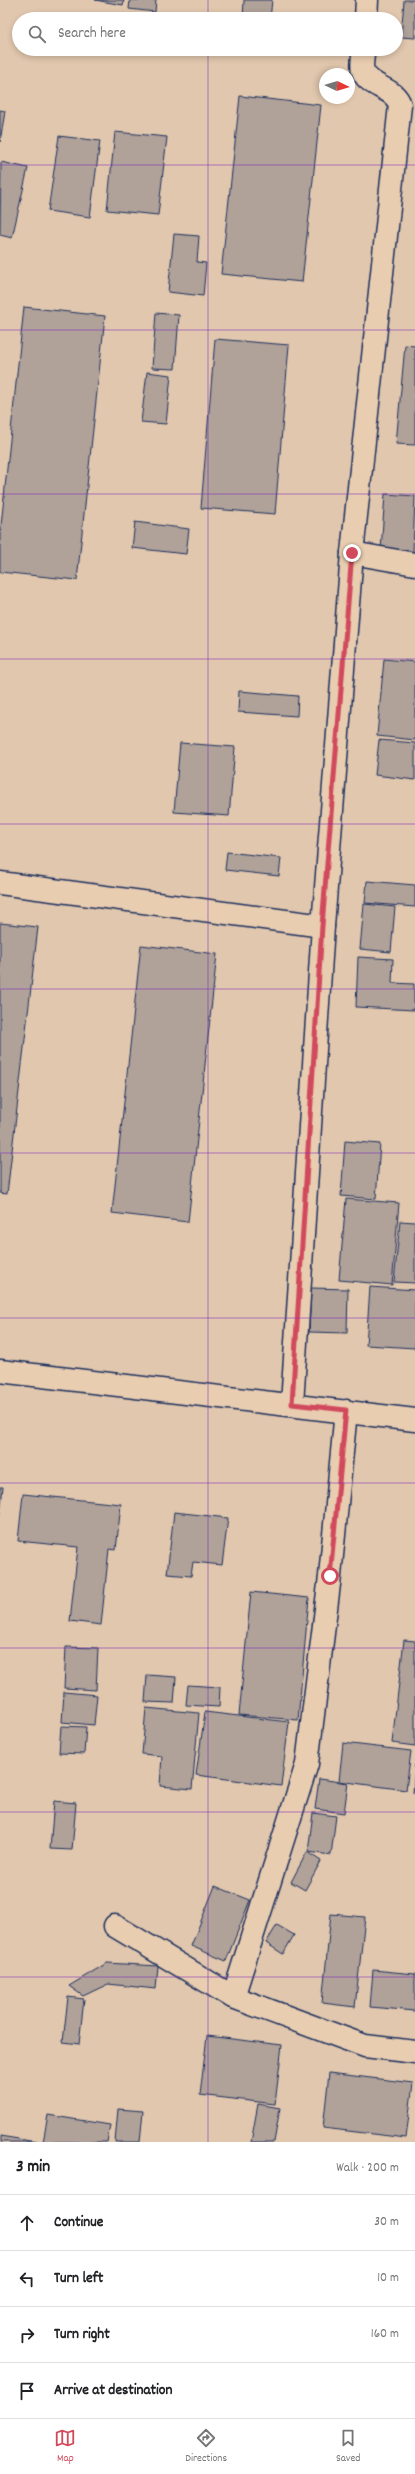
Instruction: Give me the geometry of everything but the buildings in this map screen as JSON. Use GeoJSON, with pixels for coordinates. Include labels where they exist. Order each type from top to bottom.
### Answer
{"type":"FeatureCollection","features":[{"type":"Feature","properties":{"kind":"street"},"geometry":{"type":"LineString","coordinates":[[366,12],[367,0]]}},
{"type":"Feature","properties":{"kind":"street"},"geometry":{"type":"LineString","coordinates":[[292,1404],[322,926],[352,553],[400,105],[393,94],[365,75],[362,67],[363,56]]}},
{"type":"Feature","properties":{"kind":"street"},"geometry":{"type":"LineString","coordinates":[[352,553],[415,564]]}},
{"type":"Feature","properties":{"kind":"street"},"geometry":{"type":"LineString","coordinates":[[0,883],[322,926]]}},
{"type":"Feature","properties":{"kind":"street"},"geometry":{"type":"LineString","coordinates":[[0,1371],[346,1410],[415,1420]]}},
{"type":"Feature","properties":{"kind":"street"},"geometry":{"type":"LineString","coordinates":[[233,1997],[307,1764],[330,1576],[346,1410]]}},
{"type":"Feature","properties":{"kind":"street"},"geometry":{"type":"LineString","coordinates":[[115,1926],[233,1997],[365,2046],[415,2052]]}},
{"type":"Feature","properties":{"kind":"route"},"geometry":{"type":"LineString","coordinates":[[330,1576],[346,1410],[292,1404],[322,926],[352,553]]}}]}
